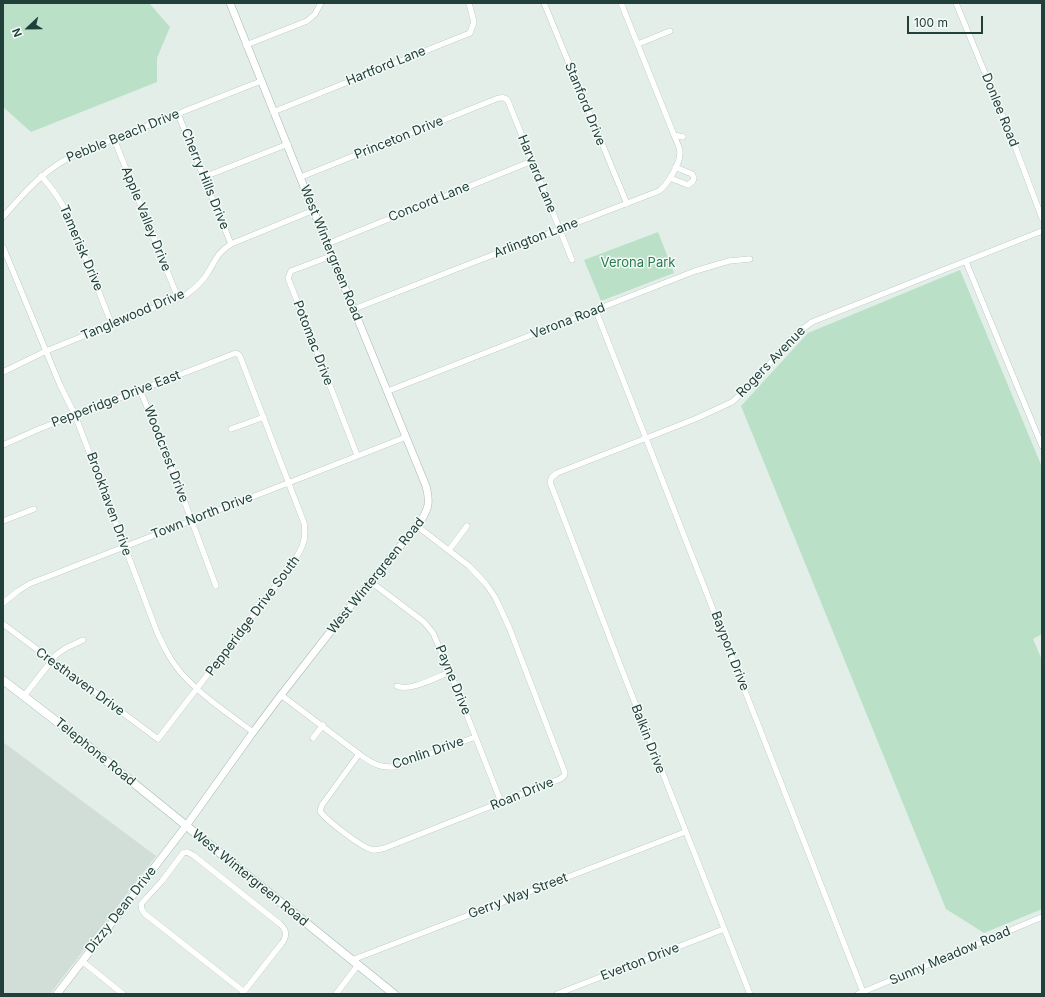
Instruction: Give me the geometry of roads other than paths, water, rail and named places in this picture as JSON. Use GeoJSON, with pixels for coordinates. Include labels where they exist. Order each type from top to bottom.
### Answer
{"type":"FeatureCollection","features":[{"type":"Feature","properties":{"kind":"main road","name":"Telephone Road"},"geometry":{"type":"LineString","coordinates":[[3,680],[186,826]]}},
{"type":"Feature","properties":{"kind":"main road","name":"West Wintergreen Road"},"geometry":{"type":"LineString","coordinates":[[186,826],[394,994]]}},
{"type":"Feature","properties":{"kind":"street","name":"West Wintergreen Road"},"geometry":{"type":"LineString","coordinates":[[186,826],[281,695],[417,526],[429,504],[429,497],[406,436],[326,244],[288,144],[273,112],[230,3]]}},
{"type":"Feature","properties":{"kind":"street"},"geometry":{"type":"LineString","coordinates":[[246,45],[307,21],[315,14],[321,3]]}},
{"type":"Feature","properties":{"kind":"street","name":"Hartford Lane"},"geometry":{"type":"LineString","coordinates":[[273,112],[470,33],[474,22],[473,14],[468,3]]}},
{"type":"Feature","properties":{"kind":"street","name":"Stanford Drive"},"geometry":{"type":"LineString","coordinates":[[544,3],[627,204]]}},
{"type":"Feature","properties":{"kind":"street","name":"Arlington Lane"},"geometry":{"type":"LineString","coordinates":[[354,309],[627,204],[659,191],[666,186],[680,154],[679,149],[621,3]]}},
{"type":"Feature","properties":{"kind":"street","name":"Donlee Road"},"geometry":{"type":"LineString","coordinates":[[957,3],[1013,141],[1042,218]]}},
{"type":"Feature","properties":{"kind":"street"},"geometry":{"type":"LineString","coordinates":[[638,44],[670,31]]}},
{"type":"Feature","properties":{"kind":"street","name":"Pebble Beach Drive"},"geometry":{"type":"LineString","coordinates":[[3,217],[36,180],[63,161],[114,139],[261,81]]}},
{"type":"Feature","properties":{"kind":"street","name":"Harvard Lane"},"geometry":{"type":"LineString","coordinates":[[496,99],[502,97],[506,98],[508,101],[572,260]]}},
{"type":"Feature","properties":{"kind":"street","name":"Princeton Drive"},"geometry":{"type":"LineString","coordinates":[[301,177],[496,99]]}},
{"type":"Feature","properties":{"kind":"street","name":"Cherry Hills Drive"},"geometry":{"type":"LineString","coordinates":[[178,114],[231,244]]}},
{"type":"Feature","properties":{"kind":"street"},"geometry":{"type":"LineString","coordinates":[[674,136],[683,137]]}},
{"type":"Feature","properties":{"kind":"street","name":"Apple Valley Drive"},"geometry":{"type":"LineString","coordinates":[[114,139],[178,298]]}},
{"type":"Feature","properties":{"kind":"street"},"geometry":{"type":"LineString","coordinates":[[204,177],[288,144]]}},
{"type":"Feature","properties":{"kind":"street","name":"Concord Lane"},"geometry":{"type":"LineString","coordinates":[[326,244],[532,161]]}},
{"type":"Feature","properties":{"kind":"street"},"geometry":{"type":"LineString","coordinates":[[670,178],[688,184],[693,182],[694,178],[692,174],[675,167]]}},
{"type":"Feature","properties":{"kind":"street","name":"Tamerisk Drive"},"geometry":{"type":"LineString","coordinates":[[41,176],[58,196],[65,208],[75,229],[112,325]]}},
{"type":"Feature","properties":{"kind":"street","name":"Tanglewood Drive"},"geometry":{"type":"LineString","coordinates":[[3,372],[46,351],[186,295],[199,284],[217,256],[231,244],[314,210]]}},
{"type":"Feature","properties":{"kind":"street","name":"Rogers Avenue"},"geometry":{"type":"LineString","coordinates":[[550,482],[552,477],[557,473],[695,419],[732,402],[796,334],[812,322],[1042,231]]}},
{"type":"Feature","properties":{"kind":"street","name":"Brookhaven Drive"},"geometry":{"type":"LineString","coordinates":[[3,247],[46,351],[75,415],[165,650],[182,674],[198,689],[253,732]]}},
{"type":"Feature","properties":{"kind":"street","name":"Potomac Drive"},"geometry":{"type":"LineString","coordinates":[[332,256],[291,271],[288,278],[357,455]]}},
{"type":"Feature","properties":{"kind":"street","name":"Verona Road"},"geometry":{"type":"LineString","coordinates":[[388,391],[596,311],[695,271],[729,261],[750,259]]}},
{"type":"Feature","properties":{"kind":"street"},"geometry":{"type":"LineString","coordinates":[[966,262],[1042,446]]}},
{"type":"Feature","properties":{"kind":"street","name":"Bayport Drive"},"geometry":{"type":"LineString","coordinates":[[596,311],[861,993]]}},
{"type":"Feature","properties":{"kind":"street","name":"Pepperidge Drive South"},"geometry":{"type":"LineString","coordinates":[[158,739],[198,689],[288,570],[301,551],[304,543],[305,528],[264,417],[239,355],[236,353],[230,354]]}},
{"type":"Feature","properties":{"kind":"street","name":"Pepperidge Drive East"},"geometry":{"type":"LineString","coordinates":[[3,445],[33,431],[230,354]]}},
{"type":"Feature","properties":{"kind":"street","name":"Woodcrest Drive"},"geometry":{"type":"LineString","coordinates":[[140,390],[169,460],[216,586]]}},
{"type":"Feature","properties":{"kind":"street"},"geometry":{"type":"LineString","coordinates":[[231,429],[264,417]]}},
{"type":"Feature","properties":{"kind":"street","name":"Town North Drive"},"geometry":{"type":"LineString","coordinates":[[3,603],[29,584],[406,436]]}},
{"type":"Feature","properties":{"kind":"street","name":"Balkin Drive"},"geometry":{"type":"LineString","coordinates":[[550,482],[685,832],[750,994]]}},
{"type":"Feature","properties":{"kind":"street"},"geometry":{"type":"LineString","coordinates":[[3,521],[34,509]]}},
{"type":"Feature","properties":{"kind":"street","name":"Roan Drive"},"geometry":{"type":"LineString","coordinates":[[359,754],[322,805],[320,811],[346,834],[366,848],[373,850],[385,848],[560,779],[564,776],[565,772],[509,627],[495,597],[486,584],[469,566],[417,526]]}},
{"type":"Feature","properties":{"kind":"street"},"geometry":{"type":"LineString","coordinates":[[449,550],[467,526]]}},
{"type":"Feature","properties":{"kind":"street","name":"Payne Drive"},"geometry":{"type":"LineString","coordinates":[[371,582],[424,622],[436,638],[501,802]]}},
{"type":"Feature","properties":{"kind":"street","name":"Cresthaven Drive"},"geometry":{"type":"LineString","coordinates":[[3,624],[158,739]]}},
{"type":"Feature","properties":{"kind":"street"},"geometry":{"type":"LineString","coordinates":[[24,696],[56,655],[66,648],[83,640]]}},
{"type":"Feature","properties":{"kind":"street"},"geometry":{"type":"LineString","coordinates":[[397,686],[401,688],[409,688],[450,672]]}},
{"type":"Feature","properties":{"kind":"street","name":"Conlin Drive"},"geometry":{"type":"LineString","coordinates":[[281,695],[323,725],[359,754],[379,766],[391,768],[398,766],[475,737]]}},
{"type":"Feature","properties":{"kind":"street"},"geometry":{"type":"LineString","coordinates":[[313,738],[323,725]]}},
{"type":"Feature","properties":{"kind":"street","name":"Dizzy Dean Drive"},"geometry":{"type":"LineString","coordinates":[[56,994],[186,826]]}},
{"type":"Feature","properties":{"kind":"street","name":"Gerry Way Street"},"geometry":{"type":"LineString","coordinates":[[355,962],[685,832]]}},
{"type":"Feature","properties":{"kind":"street"},"geometry":{"type":"LineString","coordinates":[[187,852],[193,855],[284,927],[286,938],[242,993],[142,910],[141,904],[162,881],[183,853],[187,852]]}},
{"type":"Feature","properties":{"kind":"street","name":"Sunny Meadow Road"},"geometry":{"type":"LineString","coordinates":[[861,993],[1042,917]]}},
{"type":"Feature","properties":{"kind":"street","name":"Everton Drive"},"geometry":{"type":"LineString","coordinates":[[557,994],[724,929]]}},
{"type":"Feature","properties":{"kind":"street"},"geometry":{"type":"LineString","coordinates":[[82,961],[123,994]]}},
{"type":"Feature","properties":{"kind":"street"},"geometry":{"type":"LineString","coordinates":[[336,994],[355,962]]}},
{"type":"Feature","properties":{"kind":"park label","name":"Verona Park"},"geometry":{"type":"Point","coordinates":[638,263]}}]}
